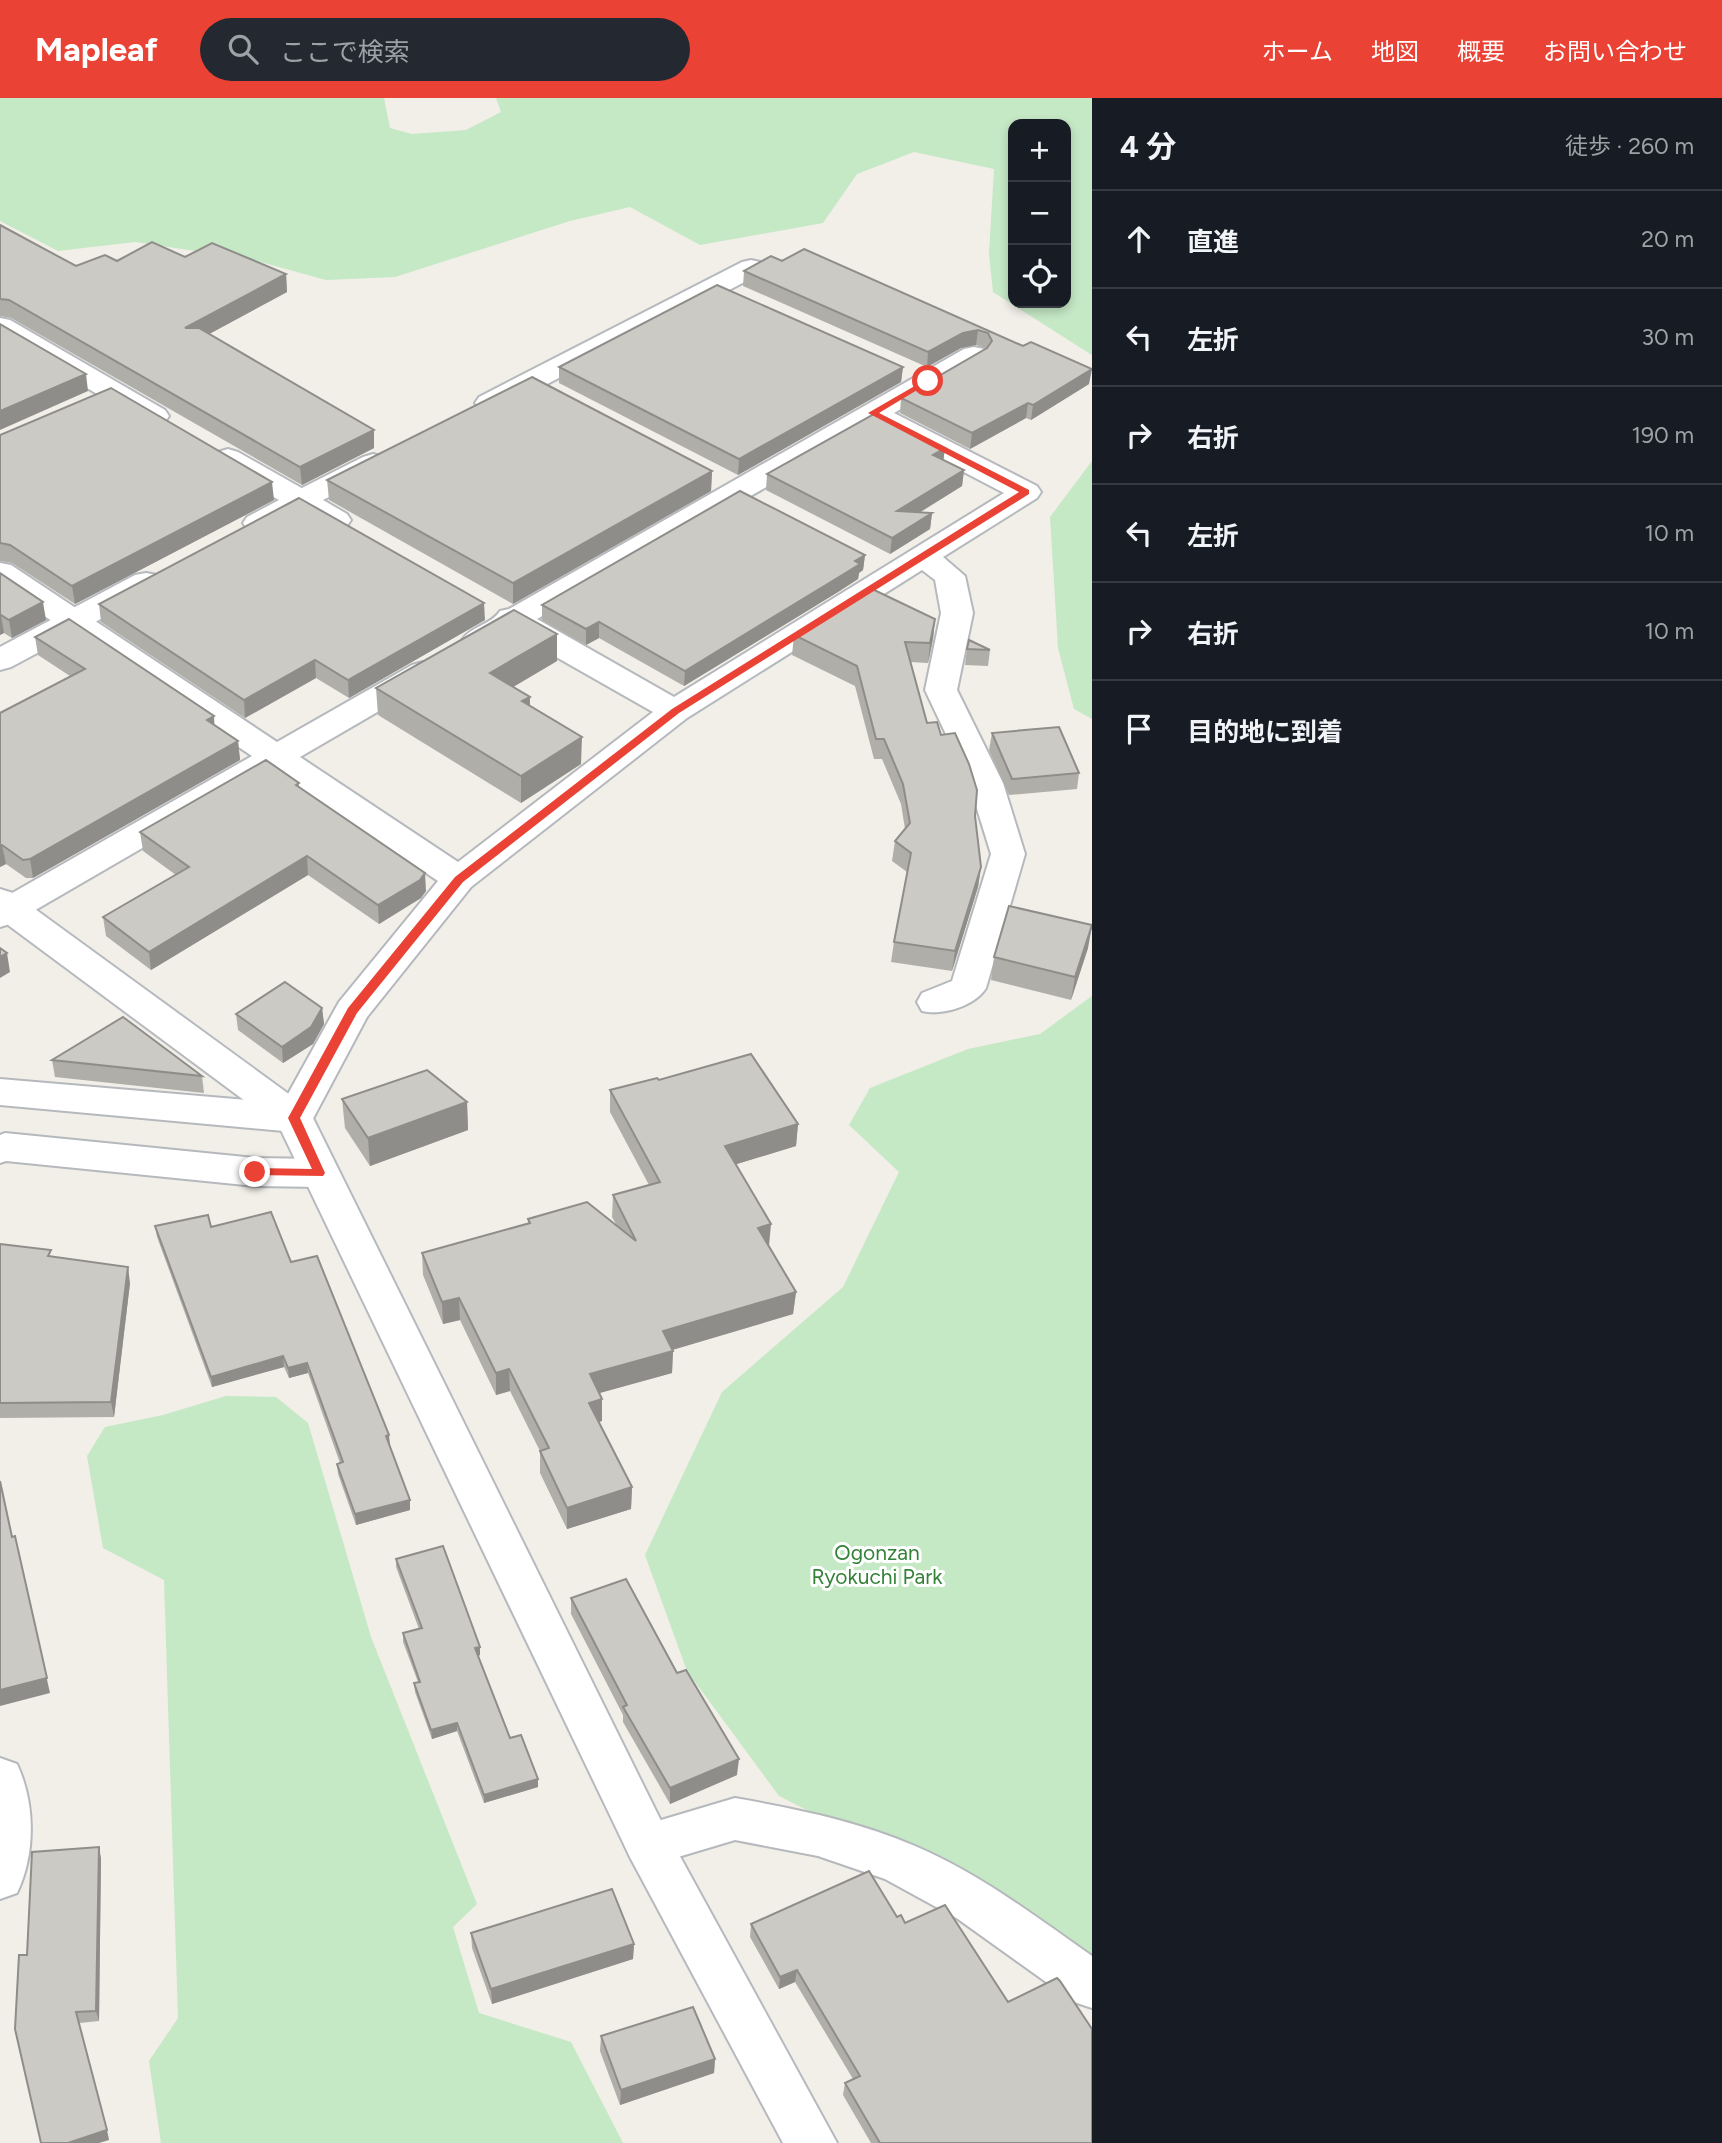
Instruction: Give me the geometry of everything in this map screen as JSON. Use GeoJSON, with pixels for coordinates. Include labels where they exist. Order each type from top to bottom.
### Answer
{"type":"FeatureCollection","features":[{"type":"Feature","properties":{"kind":"street"},"geometry":{"type":"LineString","coordinates":[[469,413],[541,389],[728,291],[751,268]]}},
{"type":"Feature","properties":{"kind":"street"},"geometry":{"type":"LineString","coordinates":[[0,326],[101,398],[196,439],[360,533]]}},
{"type":"Feature","properties":{"kind":"street"},"geometry":{"type":"LineString","coordinates":[[811,2143],[648,1844],[294,1118],[4,908],[276,756],[502,613],[738,491],[873,413],[915,376],[974,355]]}},
{"type":"Feature","properties":{"kind":"street"},"geometry":{"type":"LineString","coordinates":[[294,1118],[352,1011],[459,879],[675,711],[898,563],[1026,492],[873,413]]}},
{"type":"Feature","properties":{"kind":"street"},"geometry":{"type":"LineString","coordinates":[[230,538],[397,450]]}},
{"type":"Feature","properties":{"kind":"street"},"geometry":{"type":"LineString","coordinates":[[898,563],[950,576],[957,613],[941,690],[986,783],[1008,855],[968,988],[935,1002]]}},
{"type":"Feature","properties":{"kind":"street"},"geometry":{"type":"LineString","coordinates":[[0,660],[170,570]]}},
{"type":"Feature","properties":{"kind":"street"},"geometry":{"type":"LineString","coordinates":[[0,572],[459,879]]}},
{"type":"Feature","properties":{"kind":"street"},"geometry":{"type":"LineString","coordinates":[[502,613],[675,711]]}},
{"type":"Feature","properties":{"kind":"street"},"geometry":{"type":"LineString","coordinates":[[0,1092],[294,1118]]}},
{"type":"Feature","properties":{"kind":"street"},"geometry":{"type":"LineString","coordinates":[[0,1149],[5,1147],[255,1172],[319,1173]]}},
{"type":"Feature","properties":{"kind":"street"},"geometry":{"type":"LineString","coordinates":[[0,1779],[8,1810],[0,1877]]}},
{"type":"Feature","properties":{"kind":"street"},"geometry":{"type":"LineString","coordinates":[[648,1844],[735,1819],[818,1834],[900,1862],[975,1903],[1092,1985]]}},
{"type":"Feature","properties":{"kind":"green space"},"geometry":{"type":"Polygon","coordinates":[[[0,98],[384,98],[390,128],[412,134],[466,130],[501,112],[496,98],[1092,98],[1092,355],[1018,308],[1071,308],[1071,119],[1008,119],[1008,302],[993,292],[989,254],[994,169],[914,152],[857,174],[823,223],[700,245],[630,207],[570,221],[395,277],[326,280],[249,259],[135,242],[58,251],[0,221],[0,98]]]}},
{"type":"Feature","properties":{"kind":"green space"},"geometry":{"type":"Polygon","coordinates":[[[1092,461],[1092,719],[1074,709],[1058,648],[1050,517],[1092,461]]]}},
{"type":"Feature","properties":{"kind":"green space","name":"Ogonzan Ryokuchi Park"},"geometry":{"type":"Polygon","coordinates":[[[1092,996],[1092,1972],[974,1894],[779,1796],[687,1671],[645,1555],[722,1392],[843,1287],[899,1172],[849,1125],[870,1088],[968,1049],[1040,1034],[1092,996]]]}},
{"type":"Feature","properties":{"kind":"green space"},"geometry":{"type":"Polygon","coordinates":[[[226,1396],[276,1397],[308,1423],[371,1637],[477,1904],[453,1927],[479,2013],[571,2042],[623,2143],[161,2143],[149,2061],[178,2018],[164,1580],[103,1548],[87,1456],[105,1427],[163,1415],[226,1396]]]}},
{"type":"Feature","properties":{"kind":"building"},"geometry":{"type":"Polygon","coordinates":[[[0,225],[76,266],[105,255],[117,261],[152,242],[185,257],[212,243],[286,274],[185,328],[199,328],[374,430],[300,467],[9,300],[0,299],[0,225]]]}},
{"type":"Feature","properties":{"kind":"building"},"geometry":{"type":"Polygon","coordinates":[[[804,249],[1023,346],[1031,342],[1092,369],[1033,405],[1028,403],[972,433],[901,398],[987,348],[992,341],[988,333],[978,330],[963,333],[928,352],[744,271],[771,256],[782,261],[804,249]]]}},
{"type":"Feature","properties":{"kind":"building"},"geometry":{"type":"Polygon","coordinates":[[[717,285],[903,367],[739,459],[559,367],[717,285]]]}},
{"type":"Feature","properties":{"kind":"building"},"geometry":{"type":"Polygon","coordinates":[[[0,324],[86,374],[0,411],[0,324]]]}},
{"type":"Feature","properties":{"kind":"building"},"geometry":{"type":"Polygon","coordinates":[[[532,377],[712,471],[513,583],[327,480],[532,377]]]}},
{"type":"Feature","properties":{"kind":"building"},"geometry":{"type":"Polygon","coordinates":[[[111,388],[272,482],[72,586],[10,545],[0,543],[0,435],[111,388]]]}},
{"type":"Feature","properties":{"kind":"building"},"geometry":{"type":"Polygon","coordinates":[[[876,413],[945,448],[933,455],[964,470],[897,511],[932,513],[892,538],[767,474],[876,413]]]}},
{"type":"Feature","properties":{"kind":"building"},"geometry":{"type":"Polygon","coordinates":[[[740,491],[865,555],[855,561],[860,564],[685,671],[599,622],[586,629],[542,605],[740,491]]]}},
{"type":"Feature","properties":{"kind":"building"},"geometry":{"type":"Polygon","coordinates":[[[299,498],[484,603],[348,680],[315,660],[244,700],[99,604],[299,498]]]}},
{"type":"Feature","properties":{"kind":"building"},"geometry":{"type":"Polygon","coordinates":[[[0,573],[43,602],[9,620],[0,616],[0,573]]]}},
{"type":"Feature","properties":{"kind":"building"},"geometry":{"type":"Polygon","coordinates":[[[870,588],[935,619],[930,643],[905,642],[927,723],[937,722],[941,735],[955,733],[977,790],[975,816],[981,867],[955,951],[894,942],[911,853],[895,841],[910,823],[903,784],[884,739],[876,739],[857,666],[794,635],[870,588]]]}},
{"type":"Feature","properties":{"kind":"building"},"geometry":{"type":"Polygon","coordinates":[[[514,610],[557,634],[490,673],[530,697],[522,701],[582,737],[521,776],[376,688],[514,610]]]}},
{"type":"Feature","properties":{"kind":"building"},"geometry":{"type":"Polygon","coordinates":[[[69,619],[214,716],[207,720],[238,741],[30,859],[23,860],[2,845],[0,847],[0,713],[85,669],[35,637],[69,619]]]}},
{"type":"Feature","properties":{"kind":"building"},"geometry":{"type":"Polygon","coordinates":[[[969,640],[990,650],[967,649],[969,640]]]}},
{"type":"Feature","properties":{"kind":"building"},"geometry":{"type":"Polygon","coordinates":[[[1059,727],[1079,773],[1012,779],[992,733],[1059,727]]]}},
{"type":"Feature","properties":{"kind":"building"},"geometry":{"type":"Polygon","coordinates":[[[266,760],[299,783],[296,785],[425,873],[420,880],[378,905],[307,856],[149,952],[103,917],[189,867],[140,832],[266,760]]]}},
{"type":"Feature","properties":{"kind":"building"},"geometry":{"type":"Polygon","coordinates":[[[1009,906],[1092,925],[1075,977],[994,957],[1009,906]]]}},
{"type":"Feature","properties":{"kind":"building"},"geometry":{"type":"Polygon","coordinates":[[[0,948],[7,953],[0,957],[0,948]]]}},
{"type":"Feature","properties":{"kind":"building"},"geometry":{"type":"Polygon","coordinates":[[[285,982],[322,1008],[311,1027],[282,1047],[236,1014],[285,982]]]}},
{"type":"Feature","properties":{"kind":"building"},"geometry":{"type":"Polygon","coordinates":[[[123,1017],[202,1076],[52,1060],[123,1017]]]}},
{"type":"Feature","properties":{"kind":"building"},"geometry":{"type":"Polygon","coordinates":[[[751,1054],[798,1124],[725,1146],[771,1224],[758,1228],[796,1292],[663,1331],[673,1351],[590,1374],[602,1399],[589,1403],[632,1487],[567,1508],[540,1451],[549,1448],[509,1369],[496,1373],[459,1298],[442,1302],[422,1253],[530,1223],[528,1219],[587,1202],[636,1241],[613,1195],[660,1182],[610,1090],[657,1078],[659,1080],[751,1054]]]}},
{"type":"Feature","properties":{"kind":"building"},"geometry":{"type":"Polygon","coordinates":[[[427,1070],[467,1102],[368,1138],[342,1099],[427,1070]]]}},
{"type":"Feature","properties":{"kind":"building"},"geometry":{"type":"Polygon","coordinates":[[[271,1212],[291,1262],[317,1256],[389,1435],[386,1436],[410,1500],[355,1514],[337,1464],[343,1462],[307,1363],[288,1368],[283,1356],[211,1377],[155,1226],[208,1215],[211,1227],[271,1212]]]}},
{"type":"Feature","properties":{"kind":"building"},"geometry":{"type":"Polygon","coordinates":[[[0,1244],[51,1250],[48,1256],[128,1267],[111,1402],[0,1403],[0,1244]]]}},
{"type":"Feature","properties":{"kind":"building"},"geometry":{"type":"Polygon","coordinates":[[[0,1481],[47,1678],[0,1690],[0,1481]]]}},
{"type":"Feature","properties":{"kind":"building"},"geometry":{"type":"Polygon","coordinates":[[[443,1546],[480,1647],[475,1648],[510,1738],[521,1735],[538,1779],[484,1795],[457,1723],[431,1730],[414,1683],[420,1682],[403,1633],[422,1628],[396,1559],[443,1546]]]}},
{"type":"Feature","properties":{"kind":"building"},"geometry":{"type":"Polygon","coordinates":[[[626,1579],[677,1673],[686,1670],[739,1759],[670,1788],[623,1707],[627,1705],[571,1598],[626,1579]]]}},
{"type":"Feature","properties":{"kind":"building"},"geometry":{"type":"Polygon","coordinates":[[[99,1847],[96,2011],[76,2012],[107,2130],[68,2143],[41,2143],[15,2029],[19,1955],[27,1955],[32,1852],[99,1847]]]}},
{"type":"Feature","properties":{"kind":"building"},"geometry":{"type":"Polygon","coordinates":[[[869,1871],[897,1917],[901,1915],[905,1923],[945,1905],[1008,2002],[1057,1978],[1060,1981],[1092,2029],[1092,2143],[880,2143],[845,2083],[860,2076],[797,1970],[780,1977],[751,1924],[869,1871]]]}},
{"type":"Feature","properties":{"kind":"building"},"geometry":{"type":"Polygon","coordinates":[[[612,1889],[634,1944],[491,1989],[471,1933],[612,1889]]]}},
{"type":"Feature","properties":{"kind":"building"},"geometry":{"type":"Polygon","coordinates":[[[693,2007],[715,2059],[621,2090],[601,2036],[693,2007]]]}},
{"type":"Feature","properties":{"kind":"route"},"geometry":{"type":"LineString","coordinates":[[255,1172],[319,1173],[294,1118],[352,1011],[459,879],[675,711],[1026,492],[873,413],[928,381]]}}]}
